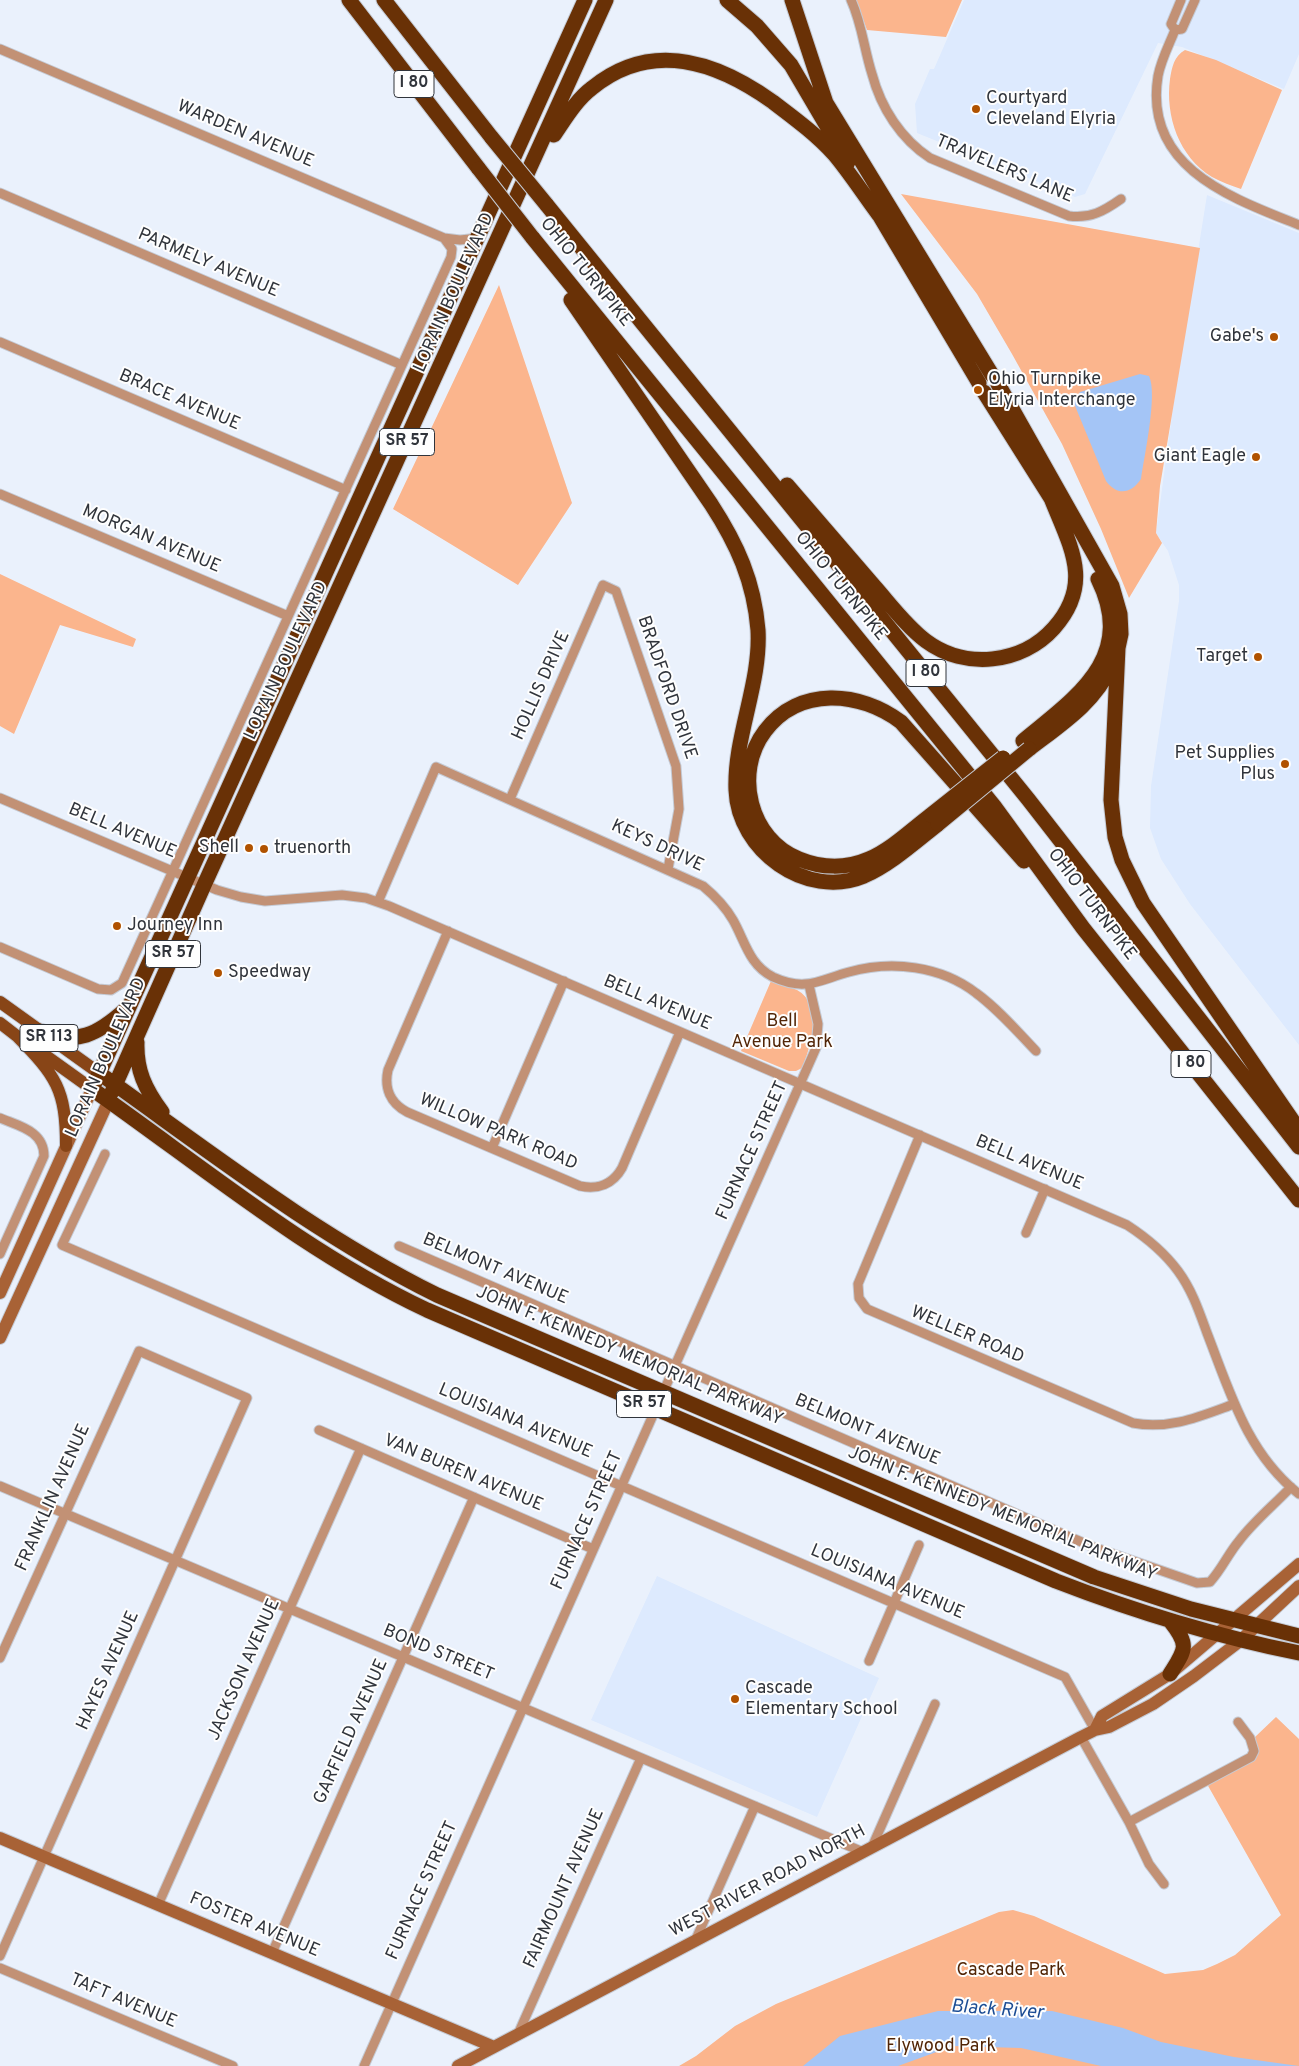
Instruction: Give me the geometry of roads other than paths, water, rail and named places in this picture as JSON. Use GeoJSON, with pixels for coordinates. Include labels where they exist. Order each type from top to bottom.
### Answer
{"type":"FeatureCollection","features":[{"type":"Feature","properties":{"kind":"highway","name":"OHIO TURNPIKE"},"geometry":{"type":"LineString","coordinates":[[349,0],[532,237],[994,806],[1083,928],[1299,1200]]}},
{"type":"Feature","properties":{"kind":"highway","name":"OHIO TURNPIKE"},"geometry":{"type":"LineString","coordinates":[[384,0],[492,138],[1028,799],[1299,1147]]}},
{"type":"Feature","properties":{"kind":"highway","name":"LORAIN BOULEVARD"},"geometry":{"type":"LineString","coordinates":[[92,1089],[479,238],[585,0]]}},
{"type":"Feature","properties":{"kind":"highway","name":"LORAIN BOULEVARD"},"geometry":{"type":"LineString","coordinates":[[108,1100],[205,883],[521,193],[606,0]]}},
{"type":"Feature","properties":{"kind":"highway"},"geometry":{"type":"LineString","coordinates":[[727,0],[757,26],[791,65],[810,94],[879,216],[1100,582],[1108,607],[1109,633],[1104,658],[1090,683],[1026,745]]}},
{"type":"Feature","properties":{"kind":"highway"},"geometry":{"type":"LineString","coordinates":[[737,0],[774,35],[805,75],[818,97],[826,103]]}},
{"type":"Feature","properties":{"kind":"highway"},"geometry":{"type":"LineString","coordinates":[[792,0],[826,103],[995,379],[1112,586],[1120,614],[1111,800],[1115,837],[1122,860],[1143,903],[1299,1130]]}},
{"type":"Feature","properties":{"kind":"highway"},"geometry":{"type":"LineString","coordinates":[[521,193],[560,125],[591,88],[612,73],[627,67],[650,62],[675,60],[698,63],[724,72],[756,90],[799,121],[834,154],[879,216]]}},
{"type":"Feature","properties":{"kind":"highway"},"geometry":{"type":"LineString","coordinates":[[532,237],[578,310],[711,504],[730,534],[748,573],[753,591],[758,647],[737,767],[736,790],[742,818],[760,849],[774,862],[794,873],[813,879],[832,881],[848,880],[877,869],[1026,745],[1089,700],[1100,687],[1118,648]]}},
{"type":"Feature","properties":{"kind":"highway"},"geometry":{"type":"LineString","coordinates":[[668,354],[735,426],[915,631],[926,641],[952,654],[981,660],[1020,653],[1042,640],[1070,607],[1076,580],[1075,566],[1072,550],[1051,498]]}},
{"type":"Feature","properties":{"kind":"highway"},"geometry":{"type":"LineString","coordinates":[[934,820],[868,860],[845,866],[828,867],[807,862],[785,853],[775,844],[757,821],[752,811],[749,789],[754,751],[765,731],[772,723],[804,703],[841,698],[866,702],[878,707],[901,722],[1083,928]]}},
{"type":"Feature","properties":{"kind":"highway"},"geometry":{"type":"LineString","coordinates":[[40,1031],[55,1036],[72,1038],[87,1035],[102,1029],[130,1005]]}},
{"type":"Feature","properties":{"kind":"highway","name":"SR 57"},"geometry":{"type":"LineString","coordinates":[[141,1025],[137,1042],[140,1076],[147,1092],[168,1122]]}},
{"type":"Feature","properties":{"kind":"highway","name":"JOHN F. KENNEDY MEMORIAL PARKWAY"},"geometry":{"type":"LineString","coordinates":[[100,1073],[312,1223],[390,1271],[437,1295],[1094,1577],[1148,1596],[1299,1636]]}},
{"type":"Feature","properties":{"kind":"highway","name":"JOHN F. KENNEDY MEMORIAL PARKWAY"},"geometry":{"type":"LineString","coordinates":[[92,1089],[274,1220],[383,1288],[428,1310],[1056,1581],[1117,1605],[1171,1622],[1240,1641],[1299,1653]]}},
{"type":"Feature","properties":{"kind":"highway"},"geometry":{"type":"LineString","coordinates":[[1170,1674],[1185,1651],[1183,1637],[1171,1622]]}},
{"type":"Feature","properties":{"kind":"main road","name":"JOHN F. KENNEDY MEMORIAL PARKWAY"},"geometry":{"type":"LineString","coordinates":[[0,1002],[100,1073]]}},
{"type":"Feature","properties":{"kind":"main road","name":"JOHN F. KENNEDY MEMORIAL PARKWAY"},"geometry":{"type":"LineString","coordinates":[[0,1023],[92,1089]]}},
{"type":"Feature","properties":{"kind":"main road"},"geometry":{"type":"LineString","coordinates":[[17,1036],[52,1074],[60,1090],[65,1108],[66,1146]]}},
{"type":"Feature","properties":{"kind":"street","name":"TRAVELERS LANE"},"geometry":{"type":"LineString","coordinates":[[851,0],[860,22],[872,74],[882,102],[906,140],[917,150],[930,158],[1069,216],[1079,218],[1095,215],[1121,199]]}},
{"type":"Feature","properties":{"kind":"street"},"geometry":{"type":"LineString","coordinates":[[1175,30],[1171,24],[1181,0]]}},
{"type":"Feature","properties":{"kind":"street"},"geometry":{"type":"LineString","coordinates":[[1175,30],[1182,29],[1195,0]]}},
{"type":"Feature","properties":{"kind":"street"},"geometry":{"type":"LineString","coordinates":[[1175,30],[1158,78],[1159,112],[1171,146],[1183,163],[1221,192],[1299,225]]}},
{"type":"Feature","properties":{"kind":"street","name":"WARDEN AVENUE"},"geometry":{"type":"LineString","coordinates":[[0,49],[444,238],[460,240],[479,238]]}},
{"type":"Feature","properties":{"kind":"street","name":"PARMELY AVENUE"},"geometry":{"type":"LineString","coordinates":[[0,194],[402,365]]}},
{"type":"Feature","properties":{"kind":"street","name":"LORAIN BOULEVARD"},"geometry":{"type":"LineString","coordinates":[[0,948],[98,989],[111,990],[122,983],[451,257],[452,248],[444,238]]}},
{"type":"Feature","properties":{"kind":"street","name":"BRACE AVENUE"},"geometry":{"type":"LineString","coordinates":[[0,342],[346,490]]}},
{"type":"Feature","properties":{"kind":"street","name":"MORGAN AVENUE"},"geometry":{"type":"LineString","coordinates":[[0,494],[288,616]]}},
{"type":"Feature","properties":{"kind":"street","name":"HOLLIS DRIVE"},"geometry":{"type":"LineString","coordinates":[[510,799],[603,585]]}},
{"type":"Feature","properties":{"kind":"street","name":"BRADFORD DRIVE"},"geometry":{"type":"LineString","coordinates":[[603,585],[616,591],[676,766],[679,809],[668,869]]}},
{"type":"Feature","properties":{"kind":"street","name":"KEYS DRIVE"},"geometry":{"type":"LineString","coordinates":[[378,902],[436,767],[696,882],[715,896],[730,914],[746,951],[757,966],[773,976],[809,985]]}},
{"type":"Feature","properties":{"kind":"street","name":"BELL AVENUE"},"geometry":{"type":"LineString","coordinates":[[0,798],[205,883],[227,894],[253,900],[278,901],[330,895],[354,896],[378,902],[1127,1225],[1150,1241],[1170,1260],[1192,1295],[1243,1424],[1261,1454],[1299,1494]]}},
{"type":"Feature","properties":{"kind":"street","name":"WILLOW PARK ROAD"},"geometry":{"type":"LineString","coordinates":[[448,931],[388,1070],[387,1088],[395,1103],[402,1109],[580,1186],[598,1187],[613,1180],[622,1168],[680,1032]]}},
{"type":"Feature","properties":{"kind":"street"},"geometry":{"type":"LineString","coordinates":[[809,985],[852,971],[881,967],[911,967],[935,972],[956,980],[980,996],[1036,1051]]}},
{"type":"Feature","properties":{"kind":"street"},"geometry":{"type":"LineString","coordinates":[[492,1148],[564,982]]}},
{"type":"Feature","properties":{"kind":"street","name":"FURNACE STREET"},"geometry":{"type":"LineString","coordinates":[[364,2066],[816,1048],[819,1036],[818,1024],[809,985]]}},
{"type":"Feature","properties":{"kind":"street","name":"LORAIN BOULEVARD"},"geometry":{"type":"LineString","coordinates":[[0,1293],[92,1089]]}},
{"type":"Feature","properties":{"kind":"street","name":"LORAIN BOULEVARD"},"geometry":{"type":"LineString","coordinates":[[0,1338],[108,1100]]}},
{"type":"Feature","properties":{"kind":"street"},"geometry":{"type":"LineString","coordinates":[[0,1118],[37,1135],[44,1148],[44,1156],[0,1254]]}},
{"type":"Feature","properties":{"kind":"street","name":"WELLER ROAD"},"geometry":{"type":"LineString","coordinates":[[920,1135],[858,1284],[859,1298],[867,1309],[1133,1423],[1159,1426],[1176,1424],[1234,1404]]}},
{"type":"Feature","properties":{"kind":"street","name":"LOUISIANA AVENUE"},"geometry":{"type":"LineString","coordinates":[[105,1154],[62,1245],[1065,1677],[1095,1730]]}},
{"type":"Feature","properties":{"kind":"street"},"geometry":{"type":"LineString","coordinates":[[1026,1233],[1045,1189]]}},
{"type":"Feature","properties":{"kind":"street","name":"BELMONT AVENUE"},"geometry":{"type":"LineString","coordinates":[[399,1246],[1093,1547],[1197,1583],[1210,1582],[1222,1569],[1242,1536],[1291,1487]]}},
{"type":"Feature","properties":{"kind":"street","name":"HAYES AVENUE"},"geometry":{"type":"LineString","coordinates":[[0,1956],[247,1398],[139,1351]]}},
{"type":"Feature","properties":{"kind":"street","name":"FRANKLIN AVENUE"},"geometry":{"type":"LineString","coordinates":[[0,1658],[139,1351]]}},
{"type":"Feature","properties":{"kind":"street","name":"VAN BUREN AVENUE"},"geometry":{"type":"LineString","coordinates":[[319,1430],[593,1549]]}},
{"type":"Feature","properties":{"kind":"street","name":"JACKSON AVENUE"},"geometry":{"type":"LineString","coordinates":[[158,1905],[361,1448]]}},
{"type":"Feature","properties":{"kind":"street","name":"BOND STREET"},"geometry":{"type":"LineString","coordinates":[[0,1486],[755,1806],[867,1850]]}},
{"type":"Feature","properties":{"kind":"street","name":"GARFIELD AVENUE"},"geometry":{"type":"LineString","coordinates":[[272,1953],[474,1497]]}},
{"type":"Feature","properties":{"kind":"street"},"geometry":{"type":"LineString","coordinates":[[869,1662],[919,1545]]}},
{"type":"Feature","properties":{"kind":"street","name":"WEST RIVER ROAD NORTH"},"geometry":{"type":"LineString","coordinates":[[1095,1730],[1102,1716],[1170,1674],[1299,1564]]}},
{"type":"Feature","properties":{"kind":"street","name":"WEST RIVER ROAD NORTH"},"geometry":{"type":"LineString","coordinates":[[458,2066],[1081,1737],[1095,1730],[1109,1727],[1154,1704],[1240,1641],[1299,1586]]}},
{"type":"Feature","properties":{"kind":"street"},"geometry":{"type":"LineString","coordinates":[[867,1850],[935,1704]]}},
{"type":"Feature","properties":{"kind":"street"},"geometry":{"type":"LineString","coordinates":[[1129,1822],[1251,1756],[1254,1751],[1252,1742],[1238,1722]]}},
{"type":"Feature","properties":{"kind":"street"},"geometry":{"type":"LineString","coordinates":[[1081,1737],[1129,1822],[1149,1864],[1164,1884]]}},
{"type":"Feature","properties":{"kind":"street","name":"FAIRMOUNT AVENUE"},"geometry":{"type":"LineString","coordinates":[[518,2034],[641,1758]]}},
{"type":"Feature","properties":{"kind":"street"},"geometry":{"type":"LineString","coordinates":[[695,1941],[755,1806]]}},
{"type":"Feature","properties":{"kind":"street","name":"FOSTER AVENUE"},"geometry":{"type":"LineString","coordinates":[[0,1838],[494,2047]]}},
{"type":"Feature","properties":{"kind":"street","name":"TAFT AVENUE"},"geometry":{"type":"LineString","coordinates":[[0,1968],[233,2066]]}},
{"type":"Feature","properties":{"kind":"water"},"geometry":{"type":"Polygon","coordinates":[[[1140,374],[1149,376],[1152,397],[1150,426],[1141,479],[1133,488],[1119,491],[1110,486],[1106,481],[1073,401],[1080,392],[1140,374]]]}},
{"type":"Feature","properties":{"kind":"water","name":"Black River"},"geometry":{"type":"Polygon","coordinates":[[[938,2011],[1052,2011],[1123,2028],[1161,2042],[1234,2057],[1299,2066],[1101,2066],[1021,2048],[953,2046],[898,2066],[803,2066],[840,2036],[938,2011]]]}},
{"type":"Feature","properties":{"kind":"place","name":"Courtyard Cleveland Elyria"},"geometry":{"type":"Point","coordinates":[976,109]}},
{"type":"Feature","properties":{"kind":"place","name":"Gabe's"},"geometry":{"type":"Point","coordinates":[1274,337]}},
{"type":"Feature","properties":{"kind":"place","name":"Ohio Turnpike Elyria Interchange"},"geometry":{"type":"Point","coordinates":[978,390]}},
{"type":"Feature","properties":{"kind":"place","name":"Giant Eagle"},"geometry":{"type":"Point","coordinates":[1256,457]}},
{"type":"Feature","properties":{"kind":"place","name":"Target"},"geometry":{"type":"Point","coordinates":[1258,657]}},
{"type":"Feature","properties":{"kind":"place","name":"Pet Supplies Plus"},"geometry":{"type":"Point","coordinates":[1285,764]}},
{"type":"Feature","properties":{"kind":"place","name":"Shell"},"geometry":{"type":"Point","coordinates":[249,848]}},
{"type":"Feature","properties":{"kind":"place","name":"truenorth"},"geometry":{"type":"Point","coordinates":[264,849]}},
{"type":"Feature","properties":{"kind":"place","name":"Journey Inn"},"geometry":{"type":"Point","coordinates":[117,926]}},
{"type":"Feature","properties":{"kind":"place","name":"Speedway"},"geometry":{"type":"Point","coordinates":[218,973]}},
{"type":"Feature","properties":{"kind":"place","name":"Cascade Elementary School"},"geometry":{"type":"Point","coordinates":[735,1699]}},
{"type":"Feature","properties":{"kind":"park label","name":"Bell Avenue Park"},"geometry":{"type":"Point","coordinates":[782,1032]}},
{"type":"Feature","properties":{"kind":"park label","name":"Cascade Park"},"geometry":{"type":"Point","coordinates":[1011,1971]}},
{"type":"Feature","properties":{"kind":"park label","name":"Elywood Park"},"geometry":{"type":"Point","coordinates":[941,2047]}}]}
